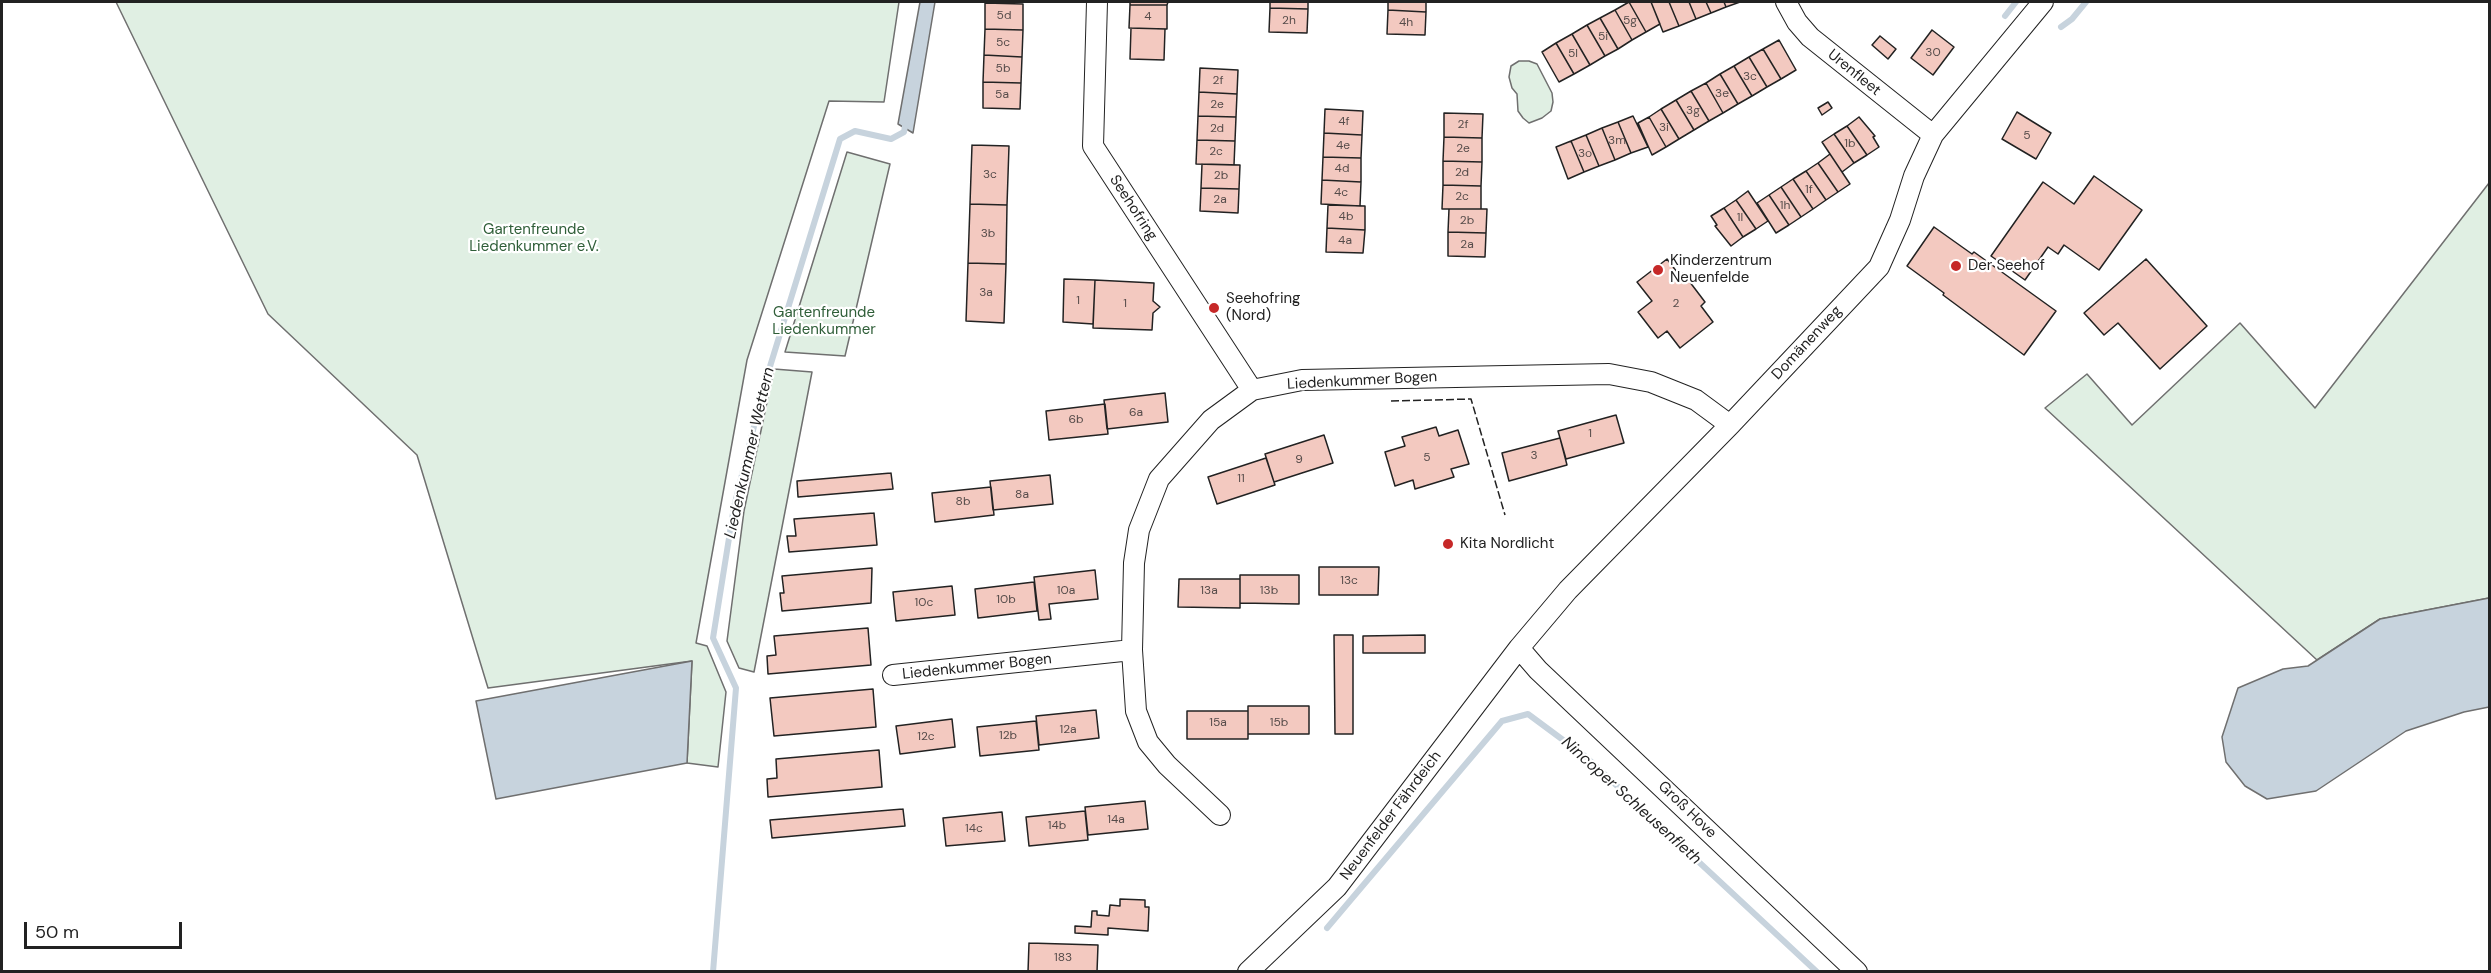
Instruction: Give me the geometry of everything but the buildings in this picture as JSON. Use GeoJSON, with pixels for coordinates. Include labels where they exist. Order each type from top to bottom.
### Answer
{"type":"FeatureCollection","features":[{"type":"Feature","properties":{"kind":"street","name":"Seehofring"},"geometry":{"type":"LineString","coordinates":[[1097,2],[1093,146],[1252,390]]}},
{"type":"Feature","properties":{"kind":"street","name":"Urenfleet"},"geometry":{"type":"LineString","coordinates":[[1786,2],[1797,22],[1810,37],[1933,135]]}},
{"type":"Feature","properties":{"kind":"street","name":"Domänenweg"},"geometry":{"type":"LineString","coordinates":[[1519,648],[1568,590],[1730,425],[1879,267],[1900,220],[1914,176],[1933,135],[2043,2]]}},
{"type":"Feature","properties":{"kind":"street","name":"Liedenkummer Bogen"},"geometry":{"type":"LineString","coordinates":[[1220,815],[1167,765],[1148,742],[1136,711],[1132,651],[1134,563],[1139,530],[1159,479],[1210,420],[1252,390],[1302,381],[1609,374],[1652,382],[1696,400],[1730,425]]}},
{"type":"Feature","properties":{"kind":"street","name":"Neuenfelder Fährdeich"},"geometry":{"type":"LineString","coordinates":[[1248,972],[1337,887],[1519,648]]}},
{"type":"Feature","properties":{"kind":"street","name":"Groß Hove"},"geometry":{"type":"LineString","coordinates":[[1519,648],[1538,670],[1857,972]]}},
{"type":"Feature","properties":{"kind":"street","name":"Liedenkummer Bogen"},"geometry":{"type":"LineString","coordinates":[[893,675],[1132,651]]}},
{"type":"Feature","properties":{"kind":"green space","name":"Gartenfreunde Liedenkummer e.V."},"geometry":{"type":"Polygon","coordinates":[[[116,2],[899,2],[884,102],[829,101],[747,360],[696,643],[707,646],[726,692],[718,767],[687,763],[692,661],[488,688],[417,455],[268,314],[116,2]]]}},
{"type":"Feature","properties":{"kind":"green space"},"geometry":{"type":"Polygon","coordinates":[[[1519,61],[1537,64],[1552,93],[1551,111],[1542,118],[1529,123],[1518,111],[1517,94],[1512,88],[1509,77],[1511,66],[1519,61]]]}},
{"type":"Feature","properties":{"kind":"green space","name":"Gartenfreunde Liedenkummer"},"geometry":{"type":"Polygon","coordinates":[[[847,152],[890,164],[845,356],[785,352],[847,152]]]}},
{"type":"Feature","properties":{"kind":"green space"},"geometry":{"type":"Polygon","coordinates":[[[2489,183],[2489,598],[2380,619],[2317,660],[2045,408],[2087,374],[2132,425],[2240,323],[2315,408],[2489,183]]]}},
{"type":"Feature","properties":{"kind":"green space","name":"Gartenfreunde Liedenkummer"},"geometry":{"type":"Polygon","coordinates":[[[774,369],[812,372],[754,672],[739,668],[727,641],[744,511],[774,369]]]}},
{"type":"Feature","properties":{"kind":"shaded area"},"geometry":{"type":"Polygon","coordinates":[[[920,2],[935,2],[913,133],[898,124],[920,2]]]}},
{"type":"Feature","properties":{"kind":"shaded area"},"geometry":{"type":"Polygon","coordinates":[[[2489,598],[2489,707],[2464,712],[2406,731],[2316,791],[2267,799],[2245,786],[2226,762],[2222,737],[2238,688],[2283,669],[2308,666],[2380,619],[2489,598]]]}},
{"type":"Feature","properties":{"kind":"shaded area"},"geometry":{"type":"Polygon","coordinates":[[[692,661],[687,763],[496,799],[476,701],[692,661]]]}},
{"type":"Feature","properties":{"kind":"waterway"},"geometry":{"type":"LineString","coordinates":[[2005,16],[2016,2]]}},
{"type":"Feature","properties":{"kind":"waterway"},"geometry":{"type":"LineString","coordinates":[[2061,27],[2072,19],[2086,2]]}},
{"type":"Feature","properties":{"kind":"waterway","name":"Liedenkummer Wettern"},"geometry":{"type":"LineString","coordinates":[[713,972],[736,688],[713,638],[734,507],[764,386],[840,139],[855,131],[891,139],[904,132],[906,120]]}},
{"type":"Feature","properties":{"kind":"waterway","name":"Nincoper Schleusenfleth"},"geometry":{"type":"LineString","coordinates":[[1327,928],[1502,721],[1528,714],[1586,757],[1817,972]]}},
{"type":"Feature","properties":{"kind":"fence"},"geometry":{"type":"LineString","coordinates":[[1391,401],[1471,399],[1505,515]]}},
{"type":"Feature","properties":{"kind":"place","name":"Der Seehof"},"geometry":{"type":"Point","coordinates":[1956,266]}},
{"type":"Feature","properties":{"kind":"place","name":"Kinderzentrum Neuenfelde"},"geometry":{"type":"Point","coordinates":[1658,270]}},
{"type":"Feature","properties":{"kind":"place","name":"Seehofring (Nord)"},"geometry":{"type":"Point","coordinates":[1214,308]}},
{"type":"Feature","properties":{"kind":"place","name":"Kita Nordlicht"},"geometry":{"type":"Point","coordinates":[1448,544]}}]}
